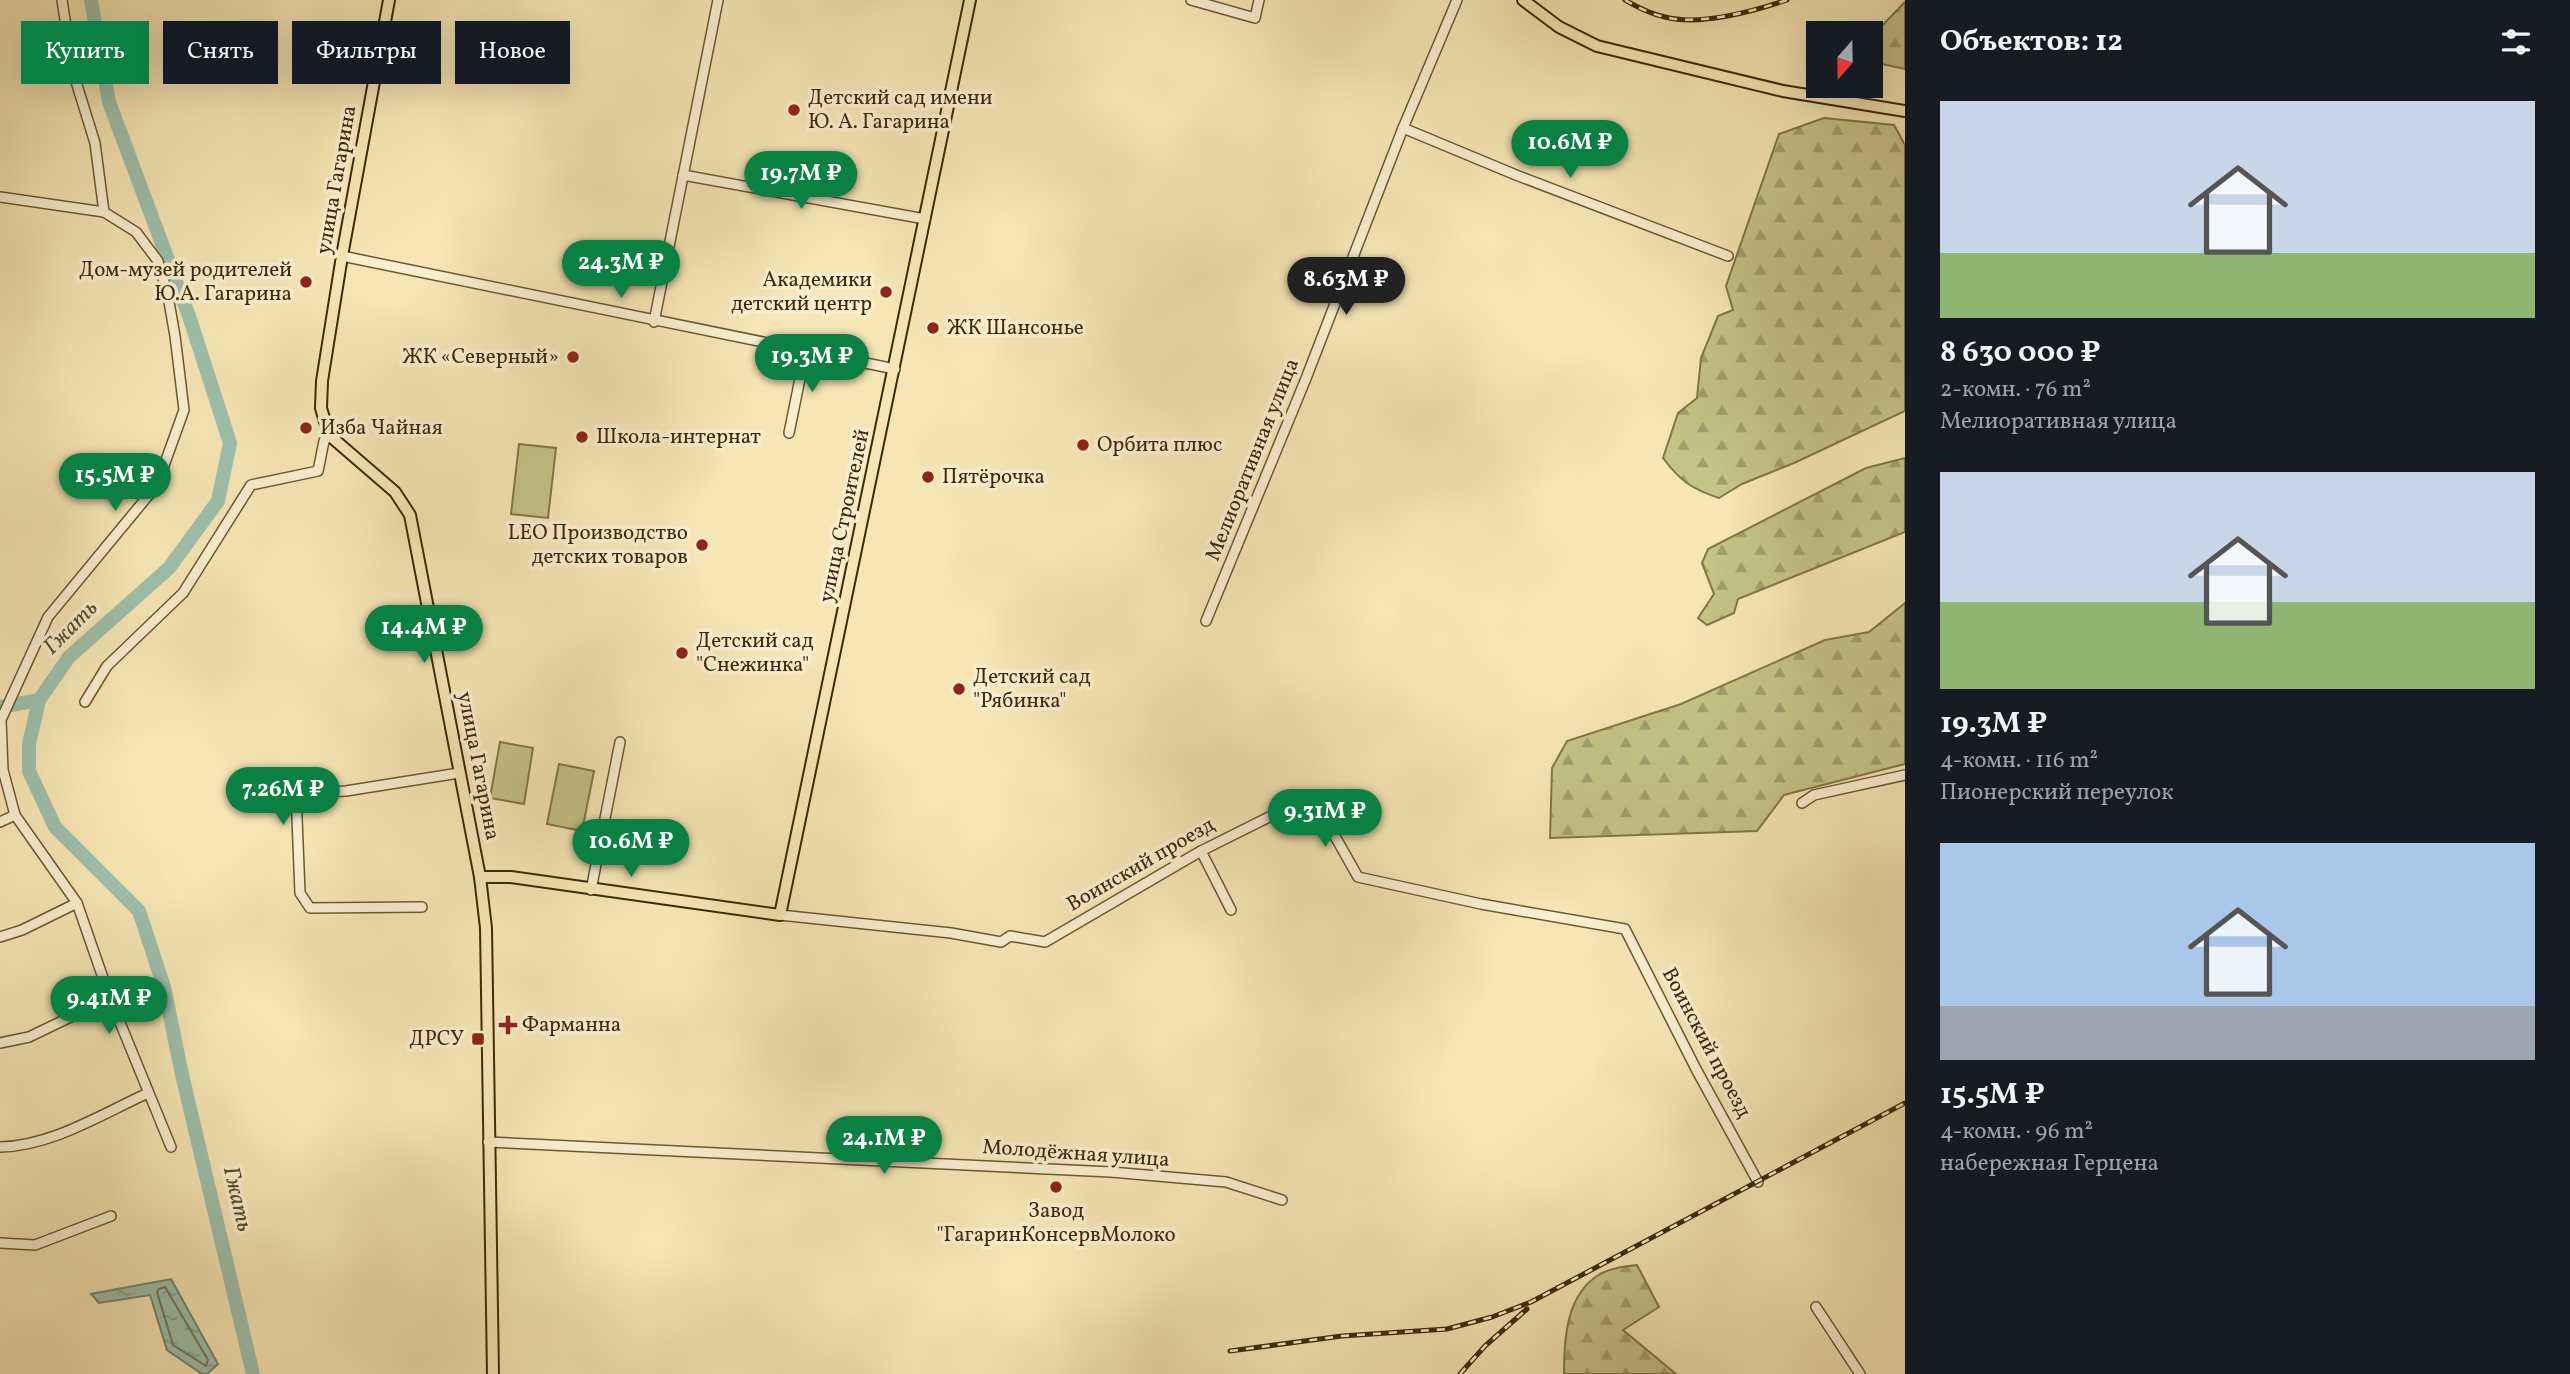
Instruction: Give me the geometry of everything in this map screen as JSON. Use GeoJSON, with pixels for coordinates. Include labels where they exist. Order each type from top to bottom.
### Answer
{"type":"FeatureCollection","features":[{"type":"Feature","properties":{"kind":"main road","name":"улица Гагарина"},"geometry":{"type":"LineString","coordinates":[[389,0],[342,256],[321,397],[322,419],[329,435],[395,492],[410,515],[480,877],[486,928],[493,1374]]}},
{"type":"Feature","properties":{"kind":"main road","name":"улица Строителей"},"geometry":{"type":"LineString","coordinates":[[780,915],[970,0]]}},
{"type":"Feature","properties":{"kind":"main road"},"geometry":{"type":"LineString","coordinates":[[1523,0],[1559,27],[1597,46],[1783,91],[1905,111]]}},
{"type":"Feature","properties":{"kind":"main road","name":"Воинский проезд"},"geometry":{"type":"LineString","coordinates":[[480,877],[511,877],[780,915]]}},
{"type":"Feature","properties":{"kind":"street"},"geometry":{"type":"LineString","coordinates":[[62,0],[74,72],[95,143],[104,212]]}},
{"type":"Feature","properties":{"kind":"street"},"geometry":{"type":"LineString","coordinates":[[654,322],[718,0]]}},
{"type":"Feature","properties":{"kind":"street"},"geometry":{"type":"LineString","coordinates":[[1191,0],[1255,18],[1259,0]]}},
{"type":"Feature","properties":{"kind":"street","name":"Мелиоративная улица"},"geometry":{"type":"LineString","coordinates":[[1206,621],[1457,0]]}},
{"type":"Feature","properties":{"kind":"street"},"geometry":{"type":"LineString","coordinates":[[1403,128],[1728,256]]}},
{"type":"Feature","properties":{"kind":"street"},"geometry":{"type":"LineString","coordinates":[[683,175],[925,219]]}},
{"type":"Feature","properties":{"kind":"street"},"geometry":{"type":"LineString","coordinates":[[0,197],[104,212],[136,232],[158,261],[168,296],[184,410],[157,485],[48,617],[0,720],[3,770],[15,816],[77,903],[110,998],[171,1147]]}},
{"type":"Feature","properties":{"kind":"street"},"geometry":{"type":"LineString","coordinates":[[342,256],[654,322],[806,349],[895,369]]}},
{"type":"Feature","properties":{"kind":"street"},"geometry":{"type":"LineString","coordinates":[[789,433],[806,349]]}},
{"type":"Feature","properties":{"kind":"street"},"geometry":{"type":"LineString","coordinates":[[85,702],[107,666],[183,593],[251,485],[318,471],[324,441],[329,435]]}},
{"type":"Feature","properties":{"kind":"street"},"geometry":{"type":"LineString","coordinates":[[591,890],[621,742]]}},
{"type":"Feature","properties":{"kind":"street"},"geometry":{"type":"LineString","coordinates":[[422,907],[310,908],[300,893],[296,793],[346,791],[459,773]]}},
{"type":"Feature","properties":{"kind":"street"},"geometry":{"type":"LineString","coordinates":[[1802,803],[1814,795],[1905,775]]}},
{"type":"Feature","properties":{"kind":"street","name":"Воинский проезд"},"geometry":{"type":"LineString","coordinates":[[780,915],[951,933],[1001,942],[1010,936],[1045,942],[1201,851],[1289,807],[1313,814],[1328,824],[1358,877],[1481,904],[1625,929],[1696,1069],[1758,1182]]}},
{"type":"Feature","properties":{"kind":"street"},"geometry":{"type":"LineString","coordinates":[[0,822],[15,816]]}},
{"type":"Feature","properties":{"kind":"street"},"geometry":{"type":"LineString","coordinates":[[1201,851],[1231,910]]}},
{"type":"Feature","properties":{"kind":"street"},"geometry":{"type":"LineString","coordinates":[[0,937],[22,930],[77,903]]}},
{"type":"Feature","properties":{"kind":"street"},"geometry":{"type":"LineString","coordinates":[[0,1043],[30,1037],[110,998]]}},
{"type":"Feature","properties":{"kind":"street"},"geometry":{"type":"LineString","coordinates":[[0,1147],[16,1147],[61,1134],[148,1093]]}},
{"type":"Feature","properties":{"kind":"street","name":"Молодёжная улица"},"geometry":{"type":"LineString","coordinates":[[488,1142],[1111,1172],[1226,1182],[1282,1200]]}},
{"type":"Feature","properties":{"kind":"street"},"geometry":{"type":"LineString","coordinates":[[0,1243],[35,1245],[111,1216]]}},
{"type":"Feature","properties":{"kind":"street"},"geometry":{"type":"LineString","coordinates":[[1816,1307],[1860,1374]]}},
{"type":"Feature","properties":{"kind":"green space"},"geometry":{"type":"Polygon","coordinates":[[[1905,2],[1905,69],[1883,64],[1883,25],[1905,2]]]}},
{"type":"Feature","properties":{"kind":"green space"},"geometry":{"type":"Polygon","coordinates":[[[1824,118],[1894,125],[1905,145],[1905,411],[1742,484],[1719,498],[1687,483],[1663,458],[1678,413],[1697,398],[1701,358],[1718,316],[1733,310],[1726,286],[1779,134],[1824,118]]]}},
{"type":"Feature","properties":{"kind":"green space"},"geometry":{"type":"Polygon","coordinates":[[[519,444],[556,448],[548,518],[511,514],[519,444]]]}},
{"type":"Feature","properties":{"kind":"green space"},"geometry":{"type":"Polygon","coordinates":[[[1905,458],[1905,532],[1738,599],[1734,613],[1707,625],[1698,618],[1714,594],[1702,563],[1708,549],[1866,468],[1905,458]]]}},
{"type":"Feature","properties":{"kind":"green space"},"geometry":{"type":"Polygon","coordinates":[[[1905,603],[1905,764],[1784,795],[1757,831],[1550,838],[1552,768],[1567,741],[1681,704],[1825,640],[1869,632],[1905,603]]]}},
{"type":"Feature","properties":{"kind":"green space"},"geometry":{"type":"Polygon","coordinates":[[[500,742],[533,748],[524,804],[490,798],[500,742]]]}},
{"type":"Feature","properties":{"kind":"green space"},"geometry":{"type":"Polygon","coordinates":[[[559,764],[594,771],[582,831],[547,824],[559,764]]]}},
{"type":"Feature","properties":{"kind":"green space"},"geometry":{"type":"Polygon","coordinates":[[[1637,1265],[1659,1307],[1623,1330],[1676,1374],[1564,1374],[1566,1332],[1580,1293],[1600,1274],[1637,1265]]]}},
{"type":"Feature","properties":{"kind":"water"},"geometry":{"type":"Polygon","coordinates":[[[171,1279],[218,1364],[207,1374],[202,1374],[167,1350],[150,1295],[99,1303],[91,1294],[171,1279]]]}},
{"type":"Feature","properties":{"kind":"waterway","name":"Гжать"},"geometry":{"type":"LineString","coordinates":[[91,0],[109,102],[189,316],[230,443],[218,501],[169,568],[69,657],[39,700],[29,744],[29,771],[55,827],[139,911],[164,987],[183,1079],[253,1374]]}},
{"type":"Feature","properties":{"kind":"waterway"},"geometry":{"type":"LineString","coordinates":[[0,707],[39,700]]}},
{"type":"Feature","properties":{"kind":"railway"},"geometry":{"type":"LineString","coordinates":[[1625,0],[1660,16],[1694,20],[1743,13],[1787,0]]}},
{"type":"Feature","properties":{"kind":"railway"},"geometry":{"type":"LineString","coordinates":[[1230,1351],[1342,1336],[1447,1329],[1492,1317],[1531,1302],[1905,1103]]}},
{"type":"Feature","properties":{"kind":"railway"},"geometry":{"type":"LineString","coordinates":[[1460,1374],[1485,1346],[1527,1309]]}},
{"type":"Feature","properties":{"kind":"place","name":"Детский сад имени Ю. А. Гагарина"},"geometry":{"type":"Point","coordinates":[794,110]}},
{"type":"Feature","properties":{"kind":"place","name":"Дом-музей родителей Ю.А. Гагарина"},"geometry":{"type":"Point","coordinates":[306,282]}},
{"type":"Feature","properties":{"kind":"place","name":"Академики детский центр"},"geometry":{"type":"Point","coordinates":[886,292]}},
{"type":"Feature","properties":{"kind":"place","name":"ЖК Шансонье"},"geometry":{"type":"Point","coordinates":[933,328]}},
{"type":"Feature","properties":{"kind":"place","name":"ЖК «Северный»"},"geometry":{"type":"Point","coordinates":[573,357]}},
{"type":"Feature","properties":{"kind":"place","name":"Изба Чайная"},"geometry":{"type":"Point","coordinates":[306,428]}},
{"type":"Feature","properties":{"kind":"place","name":"Школа-интернат"},"geometry":{"type":"Point","coordinates":[582,437]}},
{"type":"Feature","properties":{"kind":"place","name":"Орбита плюс"},"geometry":{"type":"Point","coordinates":[1083,445]}},
{"type":"Feature","properties":{"kind":"place","name":"Пятёрочка"},"geometry":{"type":"Point","coordinates":[928,477]}},
{"type":"Feature","properties":{"kind":"place","name":"LEO Производство детских товаров"},"geometry":{"type":"Point","coordinates":[702,545]}},
{"type":"Feature","properties":{"kind":"place","name":"Детский сад \"Снежинка\""},"geometry":{"type":"Point","coordinates":[682,653]}},
{"type":"Feature","properties":{"kind":"place","name":"Детский сад \"Рябинка\""},"geometry":{"type":"Point","coordinates":[959,689]}},
{"type":"Feature","properties":{"kind":"place","name":"Фарманна"},"geometry":{"type":"Point","coordinates":[508,1025]}},
{"type":"Feature","properties":{"kind":"place","name":"ДРСУ"},"geometry":{"type":"Point","coordinates":[478,1039]}},
{"type":"Feature","properties":{"kind":"place","name":"Завод \"ГагаринКонсервМолоко"},"geometry":{"type":"Point","coordinates":[1056,1187]}}]}
